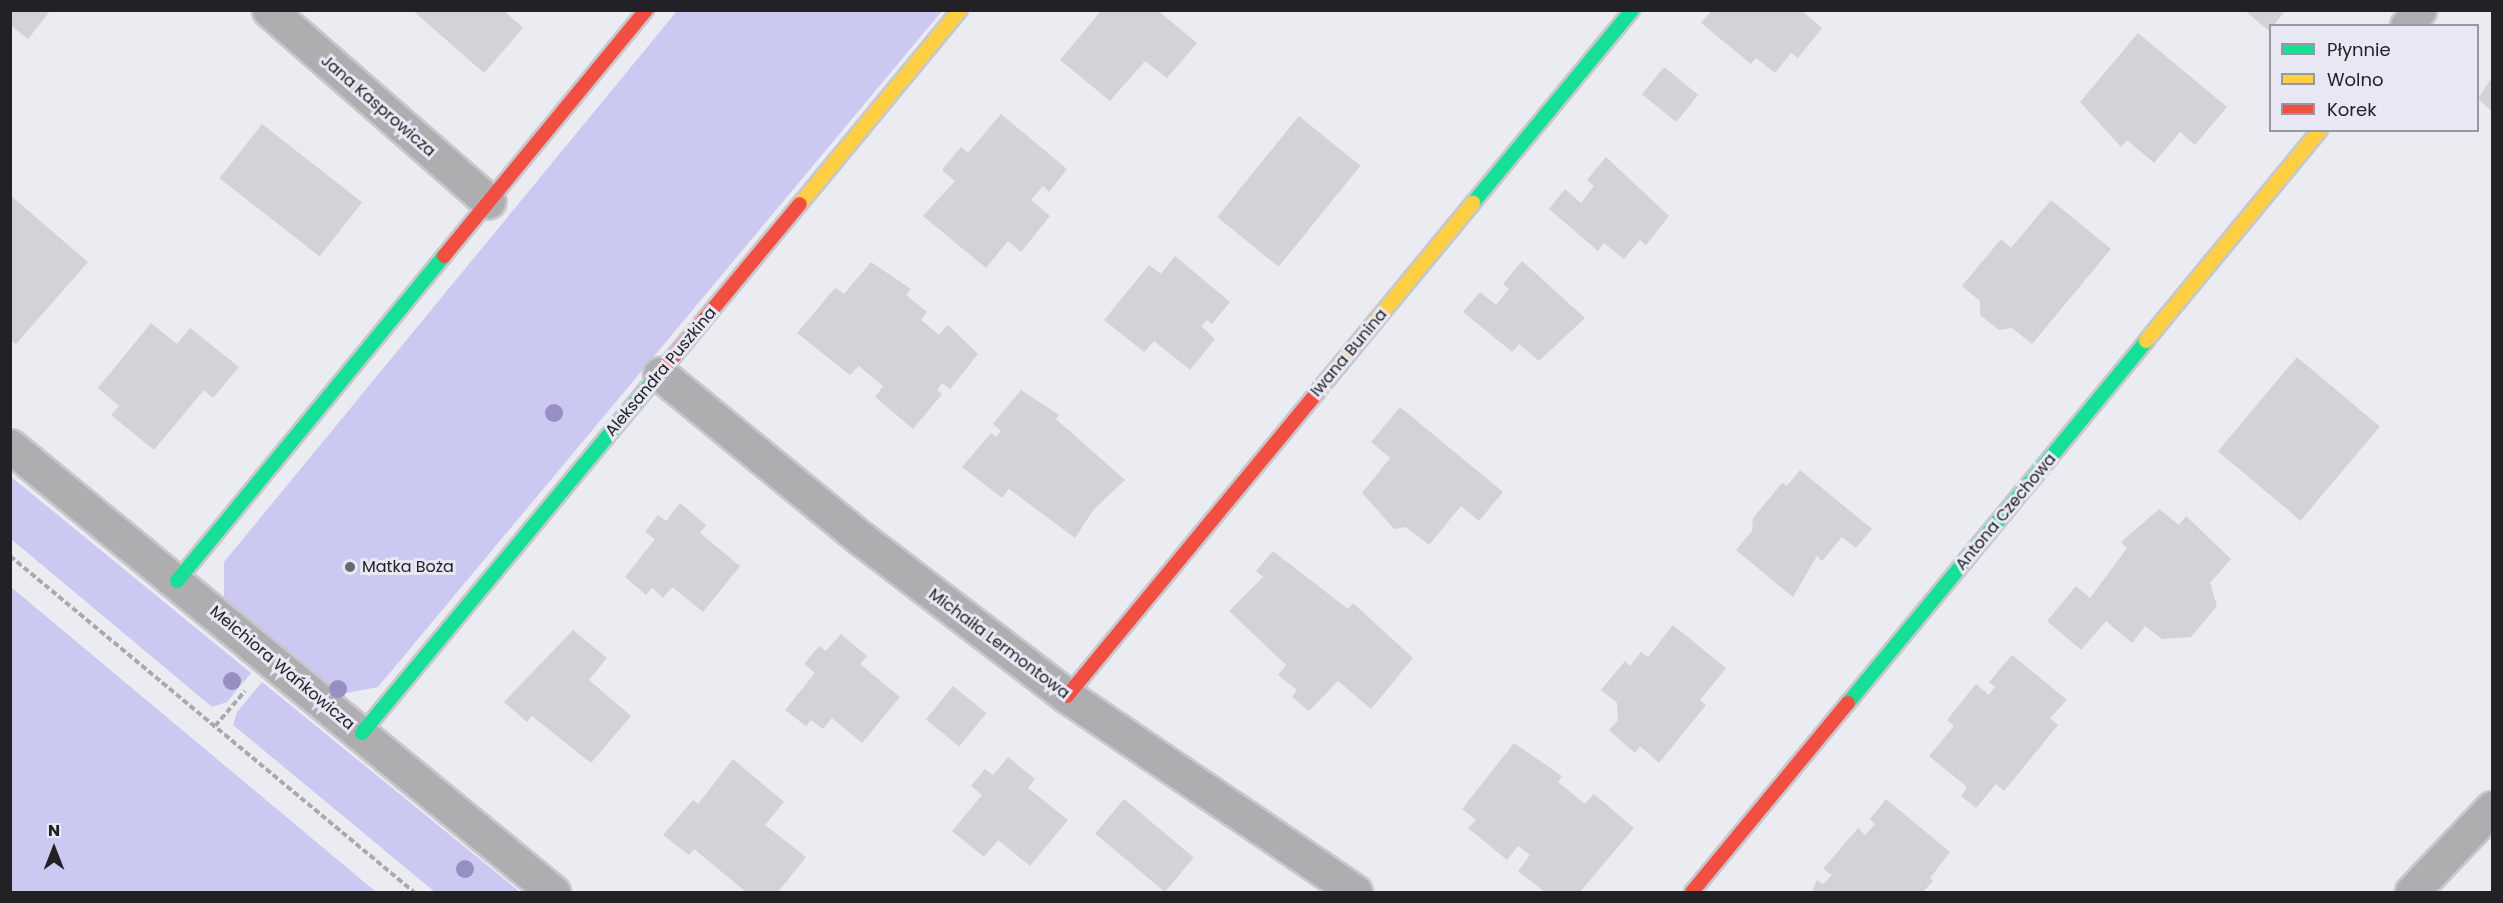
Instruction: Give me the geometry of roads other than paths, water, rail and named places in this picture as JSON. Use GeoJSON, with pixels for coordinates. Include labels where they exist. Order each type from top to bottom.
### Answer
{"type":"FeatureCollection","features":[{"type":"Feature","properties":{"kind":"street","name":"Jana Kasprowicza"},"geometry":{"type":"LineString","coordinates":[[269,10],[488,201]]}},
{"type":"Feature","properties":{"kind":"street"},"geometry":{"type":"LineString","coordinates":[[177,582],[646,10]]}},
{"type":"Feature","properties":{"kind":"street","name":"Aleksandra Puszkina"},"geometry":{"type":"LineString","coordinates":[[362,733],[960,10]]}},
{"type":"Feature","properties":{"kind":"street","name":"Iwana Bunina"},"geometry":{"type":"LineString","coordinates":[[1067,696],[1632,10]]}},
{"type":"Feature","properties":{"kind":"street"},"geometry":{"type":"LineString","coordinates":[[2408,24],[2419,10]]}},
{"type":"Feature","properties":{"kind":"street","name":"Antona Czechowa"},"geometry":{"type":"LineString","coordinates":[[1692,892],[2318,132]]}},
{"type":"Feature","properties":{"kind":"street","name":"Michaiła Lermontowa"},"geometry":{"type":"LineString","coordinates":[[660,374],[862,540],[1067,696],[1355,892]]}},
{"type":"Feature","properties":{"kind":"street","name":"Melchiora Wańkowicza"},"geometry":{"type":"LineString","coordinates":[[10,446],[553,892]]}},
{"type":"Feature","properties":{"kind":"street"},"geometry":{"type":"LineString","coordinates":[[2412,892],[2493,808]]}},
{"type":"Feature","properties":{"kind":"place","name":"Matka Boża"},"geometry":{"type":"Point","coordinates":[350,567]}}]}
